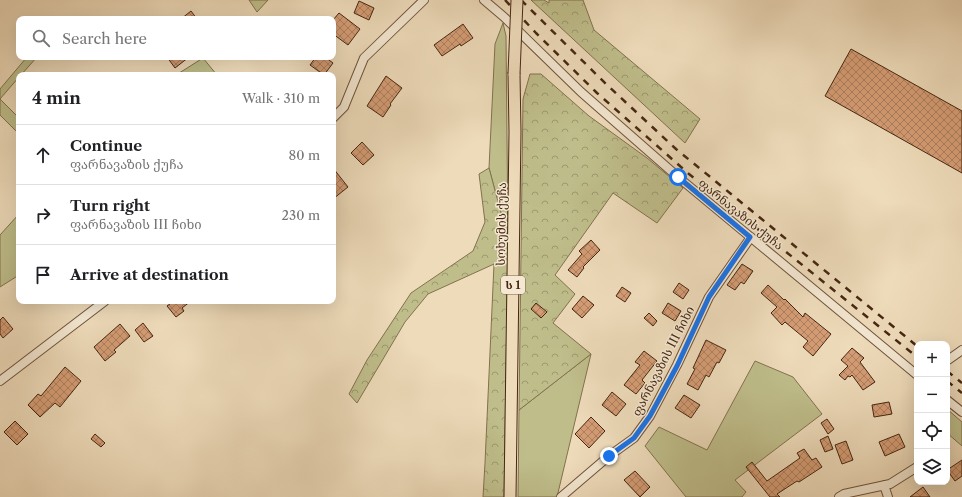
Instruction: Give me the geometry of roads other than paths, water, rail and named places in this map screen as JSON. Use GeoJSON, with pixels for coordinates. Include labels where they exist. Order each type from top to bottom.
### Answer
{"type":"FeatureCollection","features":[{"type":"Feature","properties":{"kind":"highway","name":"სოხუმის ქუჩა"},"geometry":{"type":"LineString","coordinates":[[510,497],[515,132],[514,74],[517,0]]}},
{"type":"Feature","properties":{"kind":"street"},"geometry":{"type":"LineString","coordinates":[[336,115],[344,107],[364,58],[424,0]]}},
{"type":"Feature","properties":{"kind":"street","name":"ფარნავაზის ქუჩა"},"geometry":{"type":"LineString","coordinates":[[484,0],[504,17],[581,92],[678,177],[914,373]]}},
{"type":"Feature","properties":{"kind":"street","name":"ფარნავაზის III ჩიხი"},"geometry":{"type":"LineString","coordinates":[[561,497],[609,456],[634,438],[650,416],[677,366],[709,297],[750,237]]}},
{"type":"Feature","properties":{"kind":"street"},"geometry":{"type":"LineString","coordinates":[[0,381],[101,304]]}},
{"type":"Feature","properties":{"kind":"street"},"geometry":{"type":"LineString","coordinates":[[950,359],[962,350]]}},
{"type":"Feature","properties":{"kind":"street"},"geometry":{"type":"LineString","coordinates":[[950,402],[962,412]]}},
{"type":"Feature","properties":{"kind":"street"},"geometry":{"type":"LineString","coordinates":[[839,497],[844,494],[890,484],[914,469]]}},
{"type":"Feature","properties":{"kind":"street"},"geometry":{"type":"LineString","coordinates":[[884,485],[888,497]]}},
{"type":"Feature","properties":{"kind":"railway"},"geometry":{"type":"LineString","coordinates":[[505,0],[597,93],[689,174],[914,355]]}},
{"type":"Feature","properties":{"kind":"railway"},"geometry":{"type":"LineString","coordinates":[[521,0],[606,84],[676,149],[914,344]]}},
{"type":"Feature","properties":{"kind":"railway"},"geometry":{"type":"LineString","coordinates":[[950,373],[962,383]]}},
{"type":"Feature","properties":{"kind":"railway"},"geometry":{"type":"LineString","coordinates":[[950,383],[962,393]]}}]}
